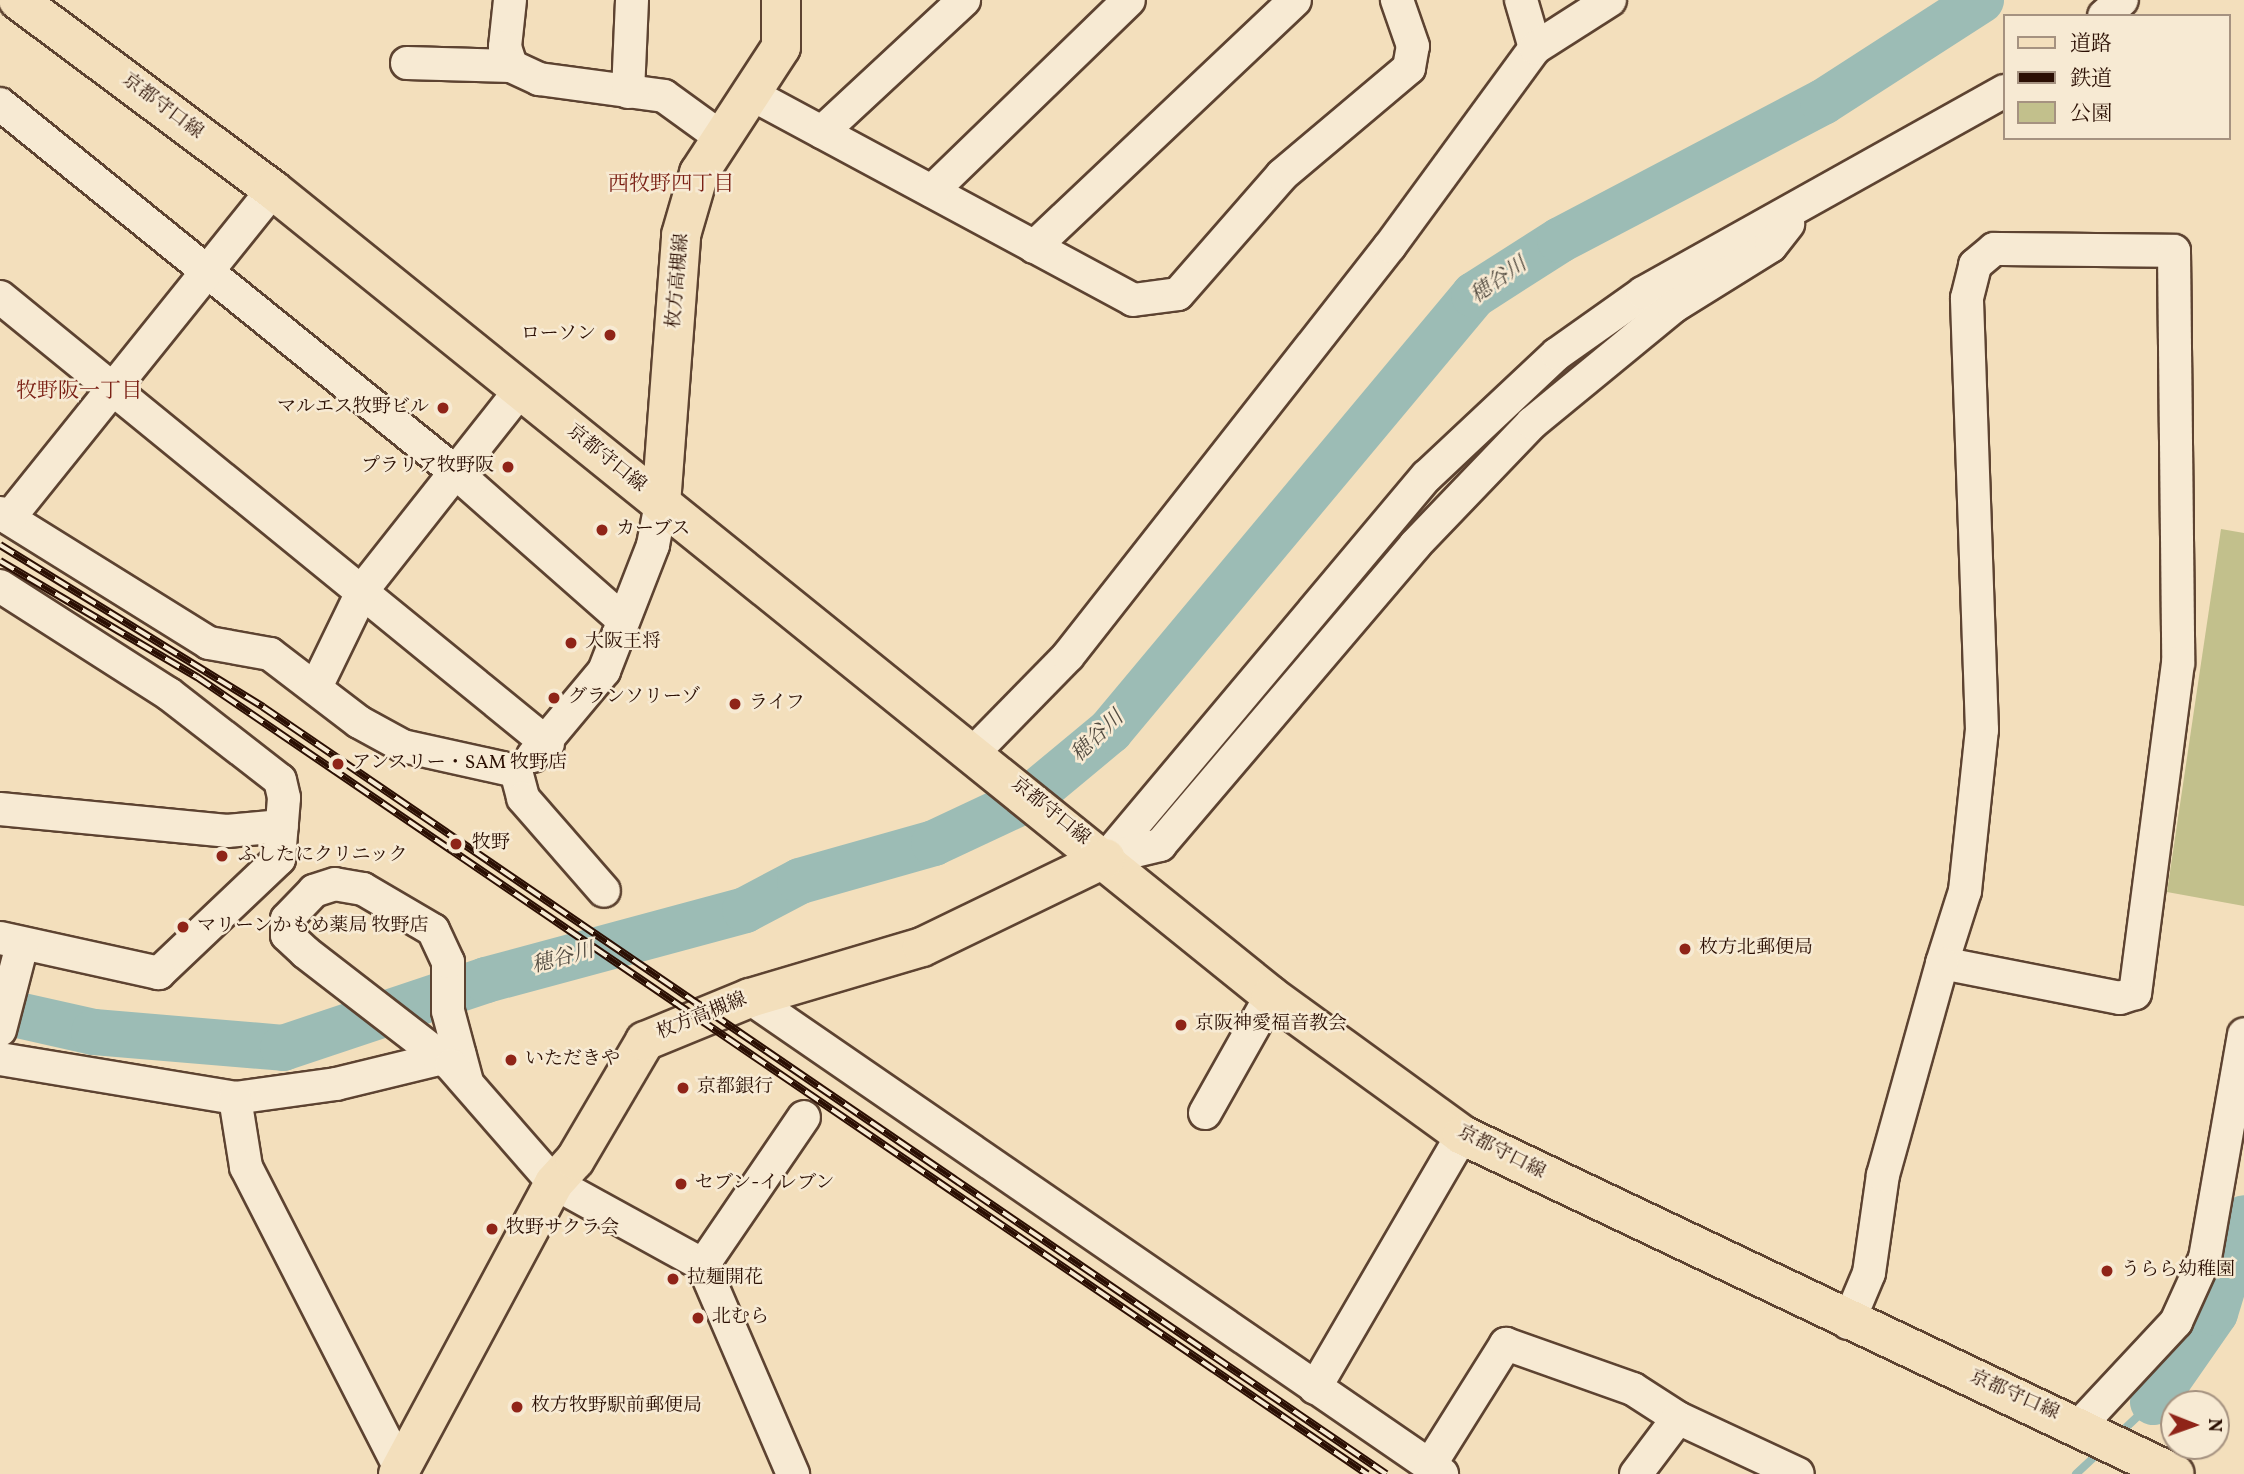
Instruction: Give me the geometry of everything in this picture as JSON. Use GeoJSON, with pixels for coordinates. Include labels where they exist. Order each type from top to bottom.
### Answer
{"type":"FeatureCollection","features":[{"type":"Feature","properties":{"kind":"main road","name":"京都守口線"},"geometry":{"type":"LineString","coordinates":[[19,0],[273,190],[661,504],[1064,823],[1271,996],[1462,1135],[1848,1323],[2103,1437],[2175,1474]]}},
{"type":"Feature","properties":{"kind":"main road","name":"枚方高槻線"},"geometry":{"type":"LineString","coordinates":[[661,504],[681,235],[699,173],[781,47],[781,0]]}},
{"type":"Feature","properties":{"kind":"main road","name":"枚方高槻線"},"geometry":{"type":"LineString","coordinates":[[399,1472],[554,1184],[575,1160],[645,1041],[750,998],[922,947],[1106,858]]}},
{"type":"Feature","properties":{"kind":"street"},"geometry":{"type":"LineString","coordinates":[[0,16],[12,0]]}},
{"type":"Feature","properties":{"kind":"street"},"geometry":{"type":"LineString","coordinates":[[510,0],[505,47],[510,66]]}},
{"type":"Feature","properties":{"kind":"street"},"geometry":{"type":"LineString","coordinates":[[628,92],[632,0]]}},
{"type":"Feature","properties":{"kind":"street"},"geometry":{"type":"LineString","coordinates":[[932,191],[1129,0]]}},
{"type":"Feature","properties":{"kind":"street"},"geometry":{"type":"LineString","coordinates":[[1034,247],[1295,0]]}},
{"type":"Feature","properties":{"kind":"street"},"geometry":{"type":"LineString","coordinates":[[751,94],[1133,300],[1178,294],[1282,175],[1409,68],[1413,46],[1397,0]]}},
{"type":"Feature","properties":{"kind":"street"},"geometry":{"type":"LineString","coordinates":[[1521,0],[1535,48]]}},
{"type":"Feature","properties":{"kind":"street"},"geometry":{"type":"LineString","coordinates":[[980,756],[1069,656],[1390,246],[1535,48],[1610,0]]}},
{"type":"Feature","properties":{"kind":"street"},"geometry":{"type":"LineString","coordinates":[[2106,14],[2122,0]]}},
{"type":"Feature","properties":{"kind":"street"},"geometry":{"type":"LineString","coordinates":[[822,132],[947,6]]}},
{"type":"Feature","properties":{"kind":"street"},"geometry":{"type":"LineString","coordinates":[[407,63],[510,66],[538,79],[664,96],[722,138]]}},
{"type":"Feature","properties":{"kind":"street"},"geometry":{"type":"LineString","coordinates":[[1106,858],[1427,476],[1503,401],[1643,293],[2002,92]]}},
{"type":"Feature","properties":{"kind":"street"},"geometry":{"type":"LineString","coordinates":[[0,104],[454,471],[623,620]]}},
{"type":"Feature","properties":{"kind":"street"},"geometry":{"type":"LineString","coordinates":[[273,190],[4,516],[209,643],[270,654],[359,722],[403,746],[516,771]]}},
{"type":"Feature","properties":{"kind":"street"},"geometry":{"type":"LineString","coordinates":[[1848,1323],[1869,1273],[1883,1175],[1942,962],[1965,891],[1982,730],[1967,298],[1975,265],[1994,249],[2174,251],[2178,663],[2135,993],[2120,998],[1942,962]]}},
{"type":"Feature","properties":{"kind":"street"},"geometry":{"type":"LineString","coordinates":[[0,297],[364,588],[548,744]]}},
{"type":"Feature","properties":{"kind":"street"},"geometry":{"type":"LineString","coordinates":[[316,687],[364,588],[521,389]]}},
{"type":"Feature","properties":{"kind":"street"},"geometry":{"type":"LineString","coordinates":[[516,771],[548,744],[604,671],[653,545],[661,504]]}},
{"type":"Feature","properties":{"kind":"street"},"geometry":{"type":"LineString","coordinates":[[0,586],[117,658],[280,780],[282,826],[279,859],[159,973],[14,946],[0,1030]]}},
{"type":"Feature","properties":{"kind":"street"},"geometry":{"type":"LineString","coordinates":[[516,771],[523,798],[604,891]]}},
{"type":"Feature","properties":{"kind":"street"},"geometry":{"type":"LineString","coordinates":[[0,809],[227,831],[282,826]]}},
{"type":"Feature","properties":{"kind":"street"},"geometry":{"type":"LineString","coordinates":[[457,1065],[448,1011],[448,962],[433,930],[363,889],[335,884],[314,891],[287,919],[287,935],[457,1065],[554,1184],[703,1265],[793,1474]]}},
{"type":"Feature","properties":{"kind":"street"},"geometry":{"type":"LineString","coordinates":[[1205,1113],[1271,996]]}},
{"type":"Feature","properties":{"kind":"street"},"geometry":{"type":"LineString","coordinates":[[750,998],[1436,1470],[1506,1344],[1633,1389],[1678,1418],[1778,1470]]}},
{"type":"Feature","properties":{"kind":"street"},"geometry":{"type":"LineString","coordinates":[[2103,1437],[2176,1322],[2205,1258],[2244,1037]]}},
{"type":"Feature","properties":{"kind":"street"},"geometry":{"type":"LineString","coordinates":[[0,1059],[235,1098],[457,1065]]}},
{"type":"Feature","properties":{"kind":"street"},"geometry":{"type":"LineString","coordinates":[[235,1098],[246,1167],[399,1472]]}},
{"type":"Feature","properties":{"kind":"street"},"geometry":{"type":"LineString","coordinates":[[703,1265],[804,1117]]}},
{"type":"Feature","properties":{"kind":"street"},"geometry":{"type":"LineString","coordinates":[[1315,1388],[1462,1135]]}},
{"type":"Feature","properties":{"kind":"street"},"geometry":{"type":"LineString","coordinates":[[1131,1233],[1132,1244],[1163,1268],[1167,1285]]}},
{"type":"Feature","properties":{"kind":"street"},"geometry":{"type":"LineString","coordinates":[[1636,1474],[1678,1418]]}},
{"type":"Feature","properties":{"kind":"green space"},"geometry":{"type":"Polygon","coordinates":[[[2221,529],[2244,533],[2244,906],[2167,892],[2221,529]]]}},
{"type":"Feature","properties":{"kind":"waterway","name":"穂谷川"},"geometry":{"type":"LineString","coordinates":[[0,1011],[94,1032],[283,1048],[486,980],[745,910],[800,881],[934,843],[1028,799],[1110,731],[1474,295],[1560,240],[1823,102],[1981,0]]}},
{"type":"Feature","properties":{"kind":"waterway"},"geometry":{"type":"LineString","coordinates":[[2153,1402],[2215,1313],[2244,1218]]}},
{"type":"Feature","properties":{"kind":"waterway"},"geometry":{"type":"LineString","coordinates":[[2119,1434],[2153,1402]]}},
{"type":"Feature","properties":{"kind":"waterway"},"geometry":{"type":"LineString","coordinates":[[2076,1474],[2102,1450]]}},
{"type":"Feature","properties":{"kind":"railway"},"geometry":{"type":"LineString","coordinates":[[0,545],[263,707],[1386,1474]]}},
{"type":"Feature","properties":{"kind":"railway"},"geometry":{"type":"LineString","coordinates":[[0,561],[197,677],[1367,1474]]}},
{"type":"Feature","properties":{"kind":"place","name":"ローソン"},"geometry":{"type":"Point","coordinates":[610,335]}},
{"type":"Feature","properties":{"kind":"place","name":"マルエス牧野ビル"},"geometry":{"type":"Point","coordinates":[443,408]}},
{"type":"Feature","properties":{"kind":"place","name":"プラリア牧野阪"},"geometry":{"type":"Point","coordinates":[508,467]}},
{"type":"Feature","properties":{"kind":"place","name":"カーブス"},"geometry":{"type":"Point","coordinates":[602,530]}},
{"type":"Feature","properties":{"kind":"place","name":"大阪王将"},"geometry":{"type":"Point","coordinates":[571,643]}},
{"type":"Feature","properties":{"kind":"place","name":"グランソリーゾ"},"geometry":{"type":"Point","coordinates":[554,698]}},
{"type":"Feature","properties":{"kind":"place","name":"ライフ"},"geometry":{"type":"Point","coordinates":[735,704]}},
{"type":"Feature","properties":{"kind":"place","name":"アンスリー・SAM 牧野店"},"geometry":{"type":"Point","coordinates":[338,764]}},
{"type":"Feature","properties":{"kind":"place","name":"牧野"},"geometry":{"type":"Point","coordinates":[456,844]}},
{"type":"Feature","properties":{"kind":"place","name":"ふしたにクリニック"},"geometry":{"type":"Point","coordinates":[222,856]}},
{"type":"Feature","properties":{"kind":"place","name":"マリーンかもめ薬局 牧野店"},"geometry":{"type":"Point","coordinates":[183,927]}},
{"type":"Feature","properties":{"kind":"place","name":"枚方北郵便局"},"geometry":{"type":"Point","coordinates":[1685,949]}},
{"type":"Feature","properties":{"kind":"place","name":"京阪神愛福音教会"},"geometry":{"type":"Point","coordinates":[1181,1025]}},
{"type":"Feature","properties":{"kind":"place","name":"いただきや"},"geometry":{"type":"Point","coordinates":[511,1060]}},
{"type":"Feature","properties":{"kind":"place","name":"京都銀行"},"geometry":{"type":"Point","coordinates":[683,1088]}},
{"type":"Feature","properties":{"kind":"place","name":"セブン-イレブン"},"geometry":{"type":"Point","coordinates":[681,1184]}},
{"type":"Feature","properties":{"kind":"place","name":"牧野サクラ会"},"geometry":{"type":"Point","coordinates":[492,1229]}},
{"type":"Feature","properties":{"kind":"place","name":"うらら幼稚園"},"geometry":{"type":"Point","coordinates":[2107,1271]}},
{"type":"Feature","properties":{"kind":"place","name":"拉麺開花"},"geometry":{"type":"Point","coordinates":[673,1279]}},
{"type":"Feature","properties":{"kind":"place","name":"北むら"},"geometry":{"type":"Point","coordinates":[698,1318]}},
{"type":"Feature","properties":{"kind":"place","name":"枚方牧野駅前郵便局"},"geometry":{"type":"Point","coordinates":[517,1407]}},
{"type":"Feature","properties":{"kind":"district","name":"西牧野四丁目"},"geometry":{"type":"Point","coordinates":[671,185]}},
{"type":"Feature","properties":{"kind":"district","name":"牧野阪一丁目"},"geometry":{"type":"Point","coordinates":[79,392]}}]}
